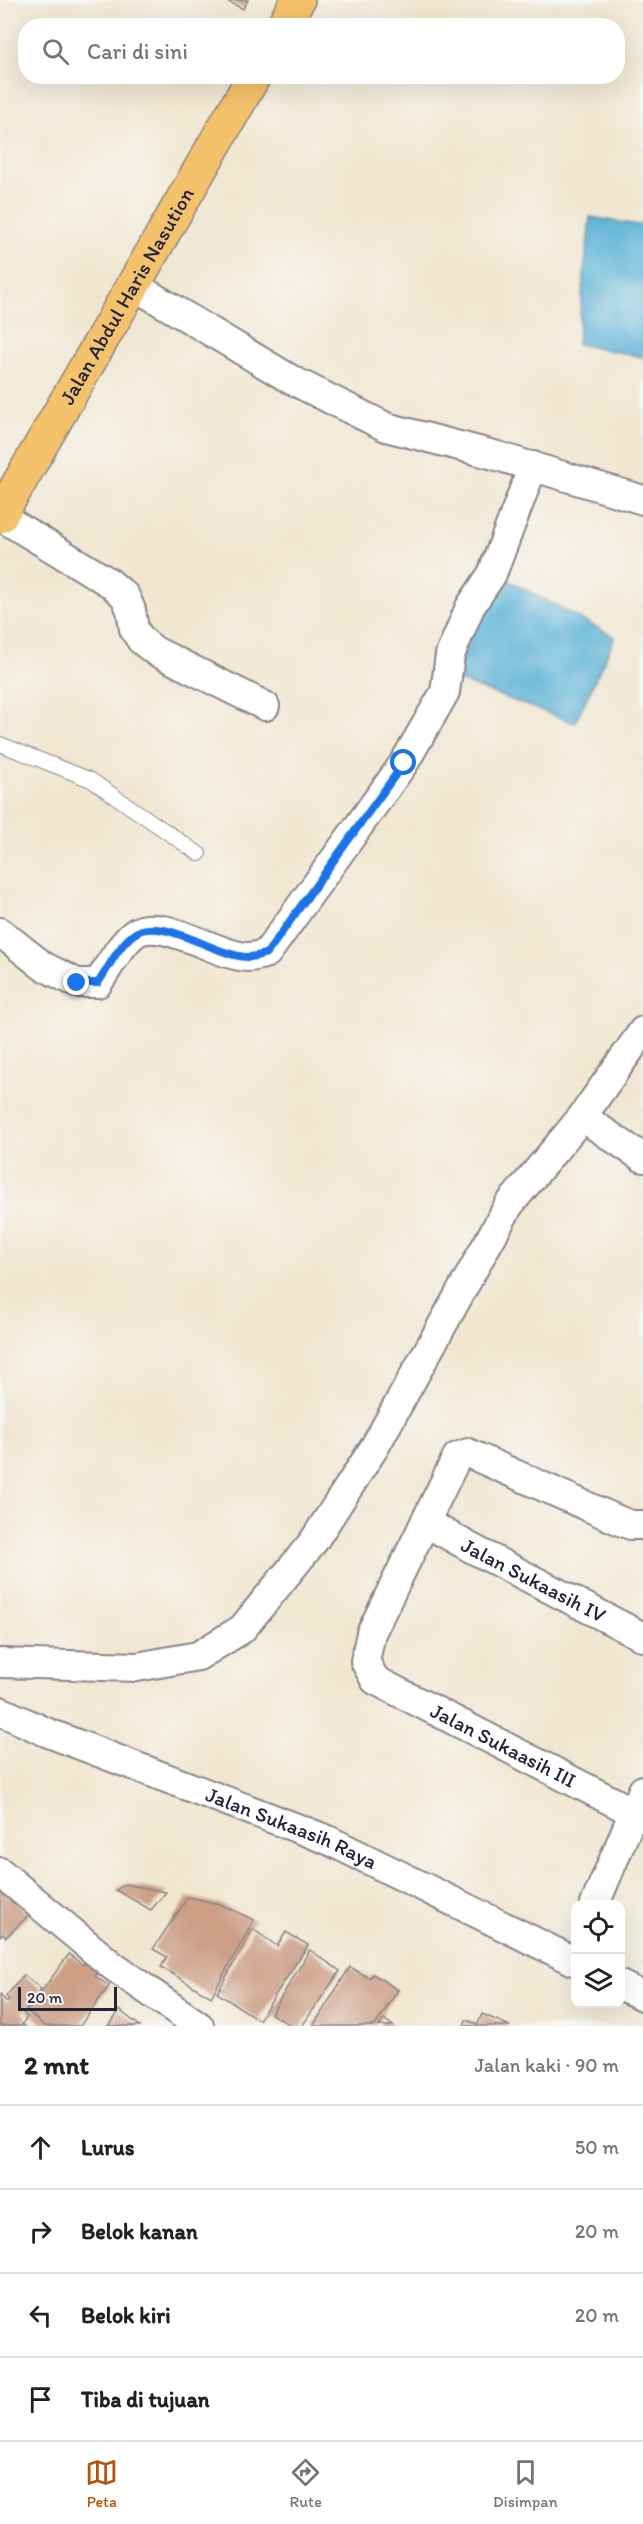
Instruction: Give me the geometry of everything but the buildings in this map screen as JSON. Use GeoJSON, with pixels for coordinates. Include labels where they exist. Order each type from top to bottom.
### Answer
{"type":"FeatureCollection","features":[{"type":"Feature","properties":{"kind":"highway"},"geometry":{"type":"LineString","coordinates":[[288,18],[298,0]]}},
{"type":"Feature","properties":{"kind":"highway","name":"Jalan Abdul Haris Nasution"},"geometry":{"type":"LineString","coordinates":[[0,516],[249,84]]}},
{"type":"Feature","properties":{"kind":"street"},"geometry":{"type":"LineString","coordinates":[[133,285],[290,379],[386,427],[533,466],[643,500]]}},
{"type":"Feature","properties":{"kind":"street"},"geometry":{"type":"LineString","coordinates":[[0,932],[43,966],[77,983],[98,983],[135,933],[155,928],[188,938],[221,952],[249,957],[267,953],[404,763],[445,692],[450,655],[470,607],[492,574],[533,466]]}},
{"type":"Feature","properties":{"kind":"street"},"geometry":{"type":"LineString","coordinates":[[0,516],[110,583],[125,596],[131,610],[134,629],[141,640],[155,651],[265,706]]}},
{"type":"Feature","properties":{"kind":"street"},"geometry":{"type":"LineString","coordinates":[[0,1663],[137,1667],[198,1656],[242,1629],[313,1542],[374,1448],[509,1204],[582,1117],[643,1031]]}},
{"type":"Feature","properties":{"kind":"street"},"geometry":{"type":"LineString","coordinates":[[582,1117],[643,1158]]}},
{"type":"Feature","properties":{"kind":"street"},"geometry":{"type":"LineString","coordinates":[[425,1522],[457,1457],[468,1453],[620,1521],[631,1525],[643,1525]]}},
{"type":"Feature","properties":{"kind":"street","name":"Jalan Sukaasih IV"},"geometry":{"type":"LineString","coordinates":[[425,1522],[643,1636]]}},
{"type":"Feature","properties":{"kind":"street","name":"Jalan Sukaasih III"},"geometry":{"type":"LineString","coordinates":[[425,1522],[371,1633],[365,1661],[375,1680],[521,1753],[640,1807]]}},
{"type":"Feature","properties":{"kind":"street","name":"Jalan Sukaasih Raya"},"geometry":{"type":"LineString","coordinates":[[8,1714],[46,1732],[306,1831],[571,1957]]}},
{"type":"Feature","properties":{"kind":"street"},"geometry":{"type":"LineString","coordinates":[[597,1900],[640,1807]]}},
{"type":"Feature","properties":{"kind":"street"},"geometry":{"type":"LineString","coordinates":[[0,1872],[114,1967],[199,2026]]}},
{"type":"Feature","properties":{"kind":"street"},"geometry":{"type":"LineString","coordinates":[[625,1987],[643,1996]]}},
{"type":"Feature","properties":{"kind":"lane"},"geometry":{"type":"LineString","coordinates":[[0,744],[91,780],[198,854]]}},
{"type":"Feature","properties":{"kind":"water"},"geometry":{"type":"Polygon","coordinates":[[[590,217],[643,226],[643,357],[577,344],[590,217]]]}},
{"type":"Feature","properties":{"kind":"water"},"geometry":{"type":"Polygon","coordinates":[[[500,576],[615,637],[575,723],[451,678],[500,576]]]}},
{"type":"Feature","properties":{"kind":"route"},"geometry":{"type":"LineString","coordinates":[[77,983],[98,983],[135,933],[155,928],[188,938],[221,952],[249,957],[267,953],[404,763]]}}]}
